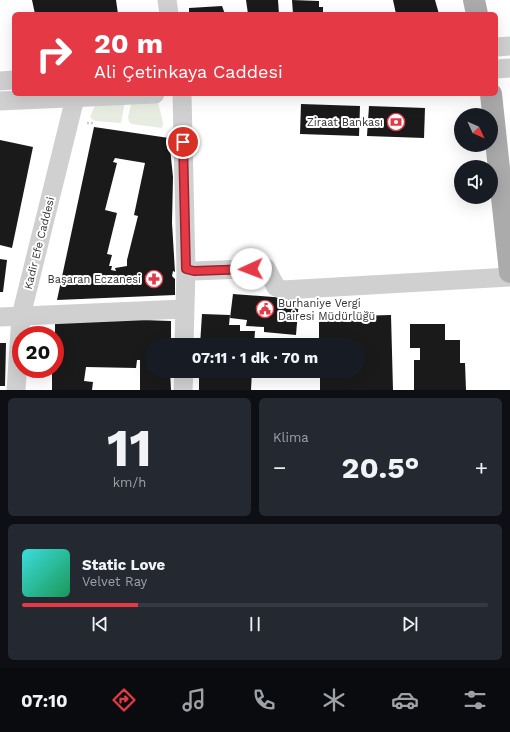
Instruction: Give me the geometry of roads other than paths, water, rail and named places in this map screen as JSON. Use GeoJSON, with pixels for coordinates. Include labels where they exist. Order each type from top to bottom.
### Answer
{"type":"FeatureCollection","features":[{"type":"Feature","properties":{"kind":"main road"},"geometry":{"type":"LineString","coordinates":[[474,0],[477,12]]}},
{"type":"Feature","properties":{"kind":"main road"},"geometry":{"type":"LineString","coordinates":[[491,96],[510,272]]}},
{"type":"Feature","properties":{"kind":"street"},"geometry":{"type":"LineString","coordinates":[[167,0],[169,12]]}},
{"type":"Feature","properties":{"kind":"street"},"geometry":{"type":"LineString","coordinates":[[498,47],[510,46]]}},
{"type":"Feature","properties":{"kind":"street"},"geometry":{"type":"LineString","coordinates":[[498,69],[510,68]]}},
{"type":"Feature","properties":{"kind":"street"},"geometry":{"type":"LineString","coordinates":[[0,81],[12,80]]}},
{"type":"Feature","properties":{"kind":"street"},"geometry":{"type":"LineString","coordinates":[[0,101],[116,96]]}},
{"type":"Feature","properties":{"kind":"street"},"geometry":{"type":"LineString","coordinates":[[182,96],[186,269],[184,338]]}},
{"type":"Feature","properties":{"kind":"street","name":"Kadir Efe Caddesi"},"geometry":{"type":"LineString","coordinates":[[16,390],[21,316],[75,98]]}},
{"type":"Feature","properties":{"kind":"street"},"geometry":{"type":"LineString","coordinates":[[186,269],[194,271],[266,268],[276,288],[283,290],[510,277]]}},
{"type":"Feature","properties":{"kind":"street"},"geometry":{"type":"LineString","coordinates":[[0,317],[184,309]]}},
{"type":"Feature","properties":{"kind":"street"},"geometry":{"type":"LineString","coordinates":[[184,378],[184,390]]}},
{"type":"Feature","properties":{"kind":"place","name":"Ziraat Bankası"},"geometry":{"type":"Point","coordinates":[396,122]}},
{"type":"Feature","properties":{"kind":"place","name":"Başaran Eczanesi"},"geometry":{"type":"Point","coordinates":[154,279]}},
{"type":"Feature","properties":{"kind":"place","name":"Burhaniye Vergi Dairesi Müdürlüğü"},"geometry":{"type":"Point","coordinates":[265,309]}}]}
